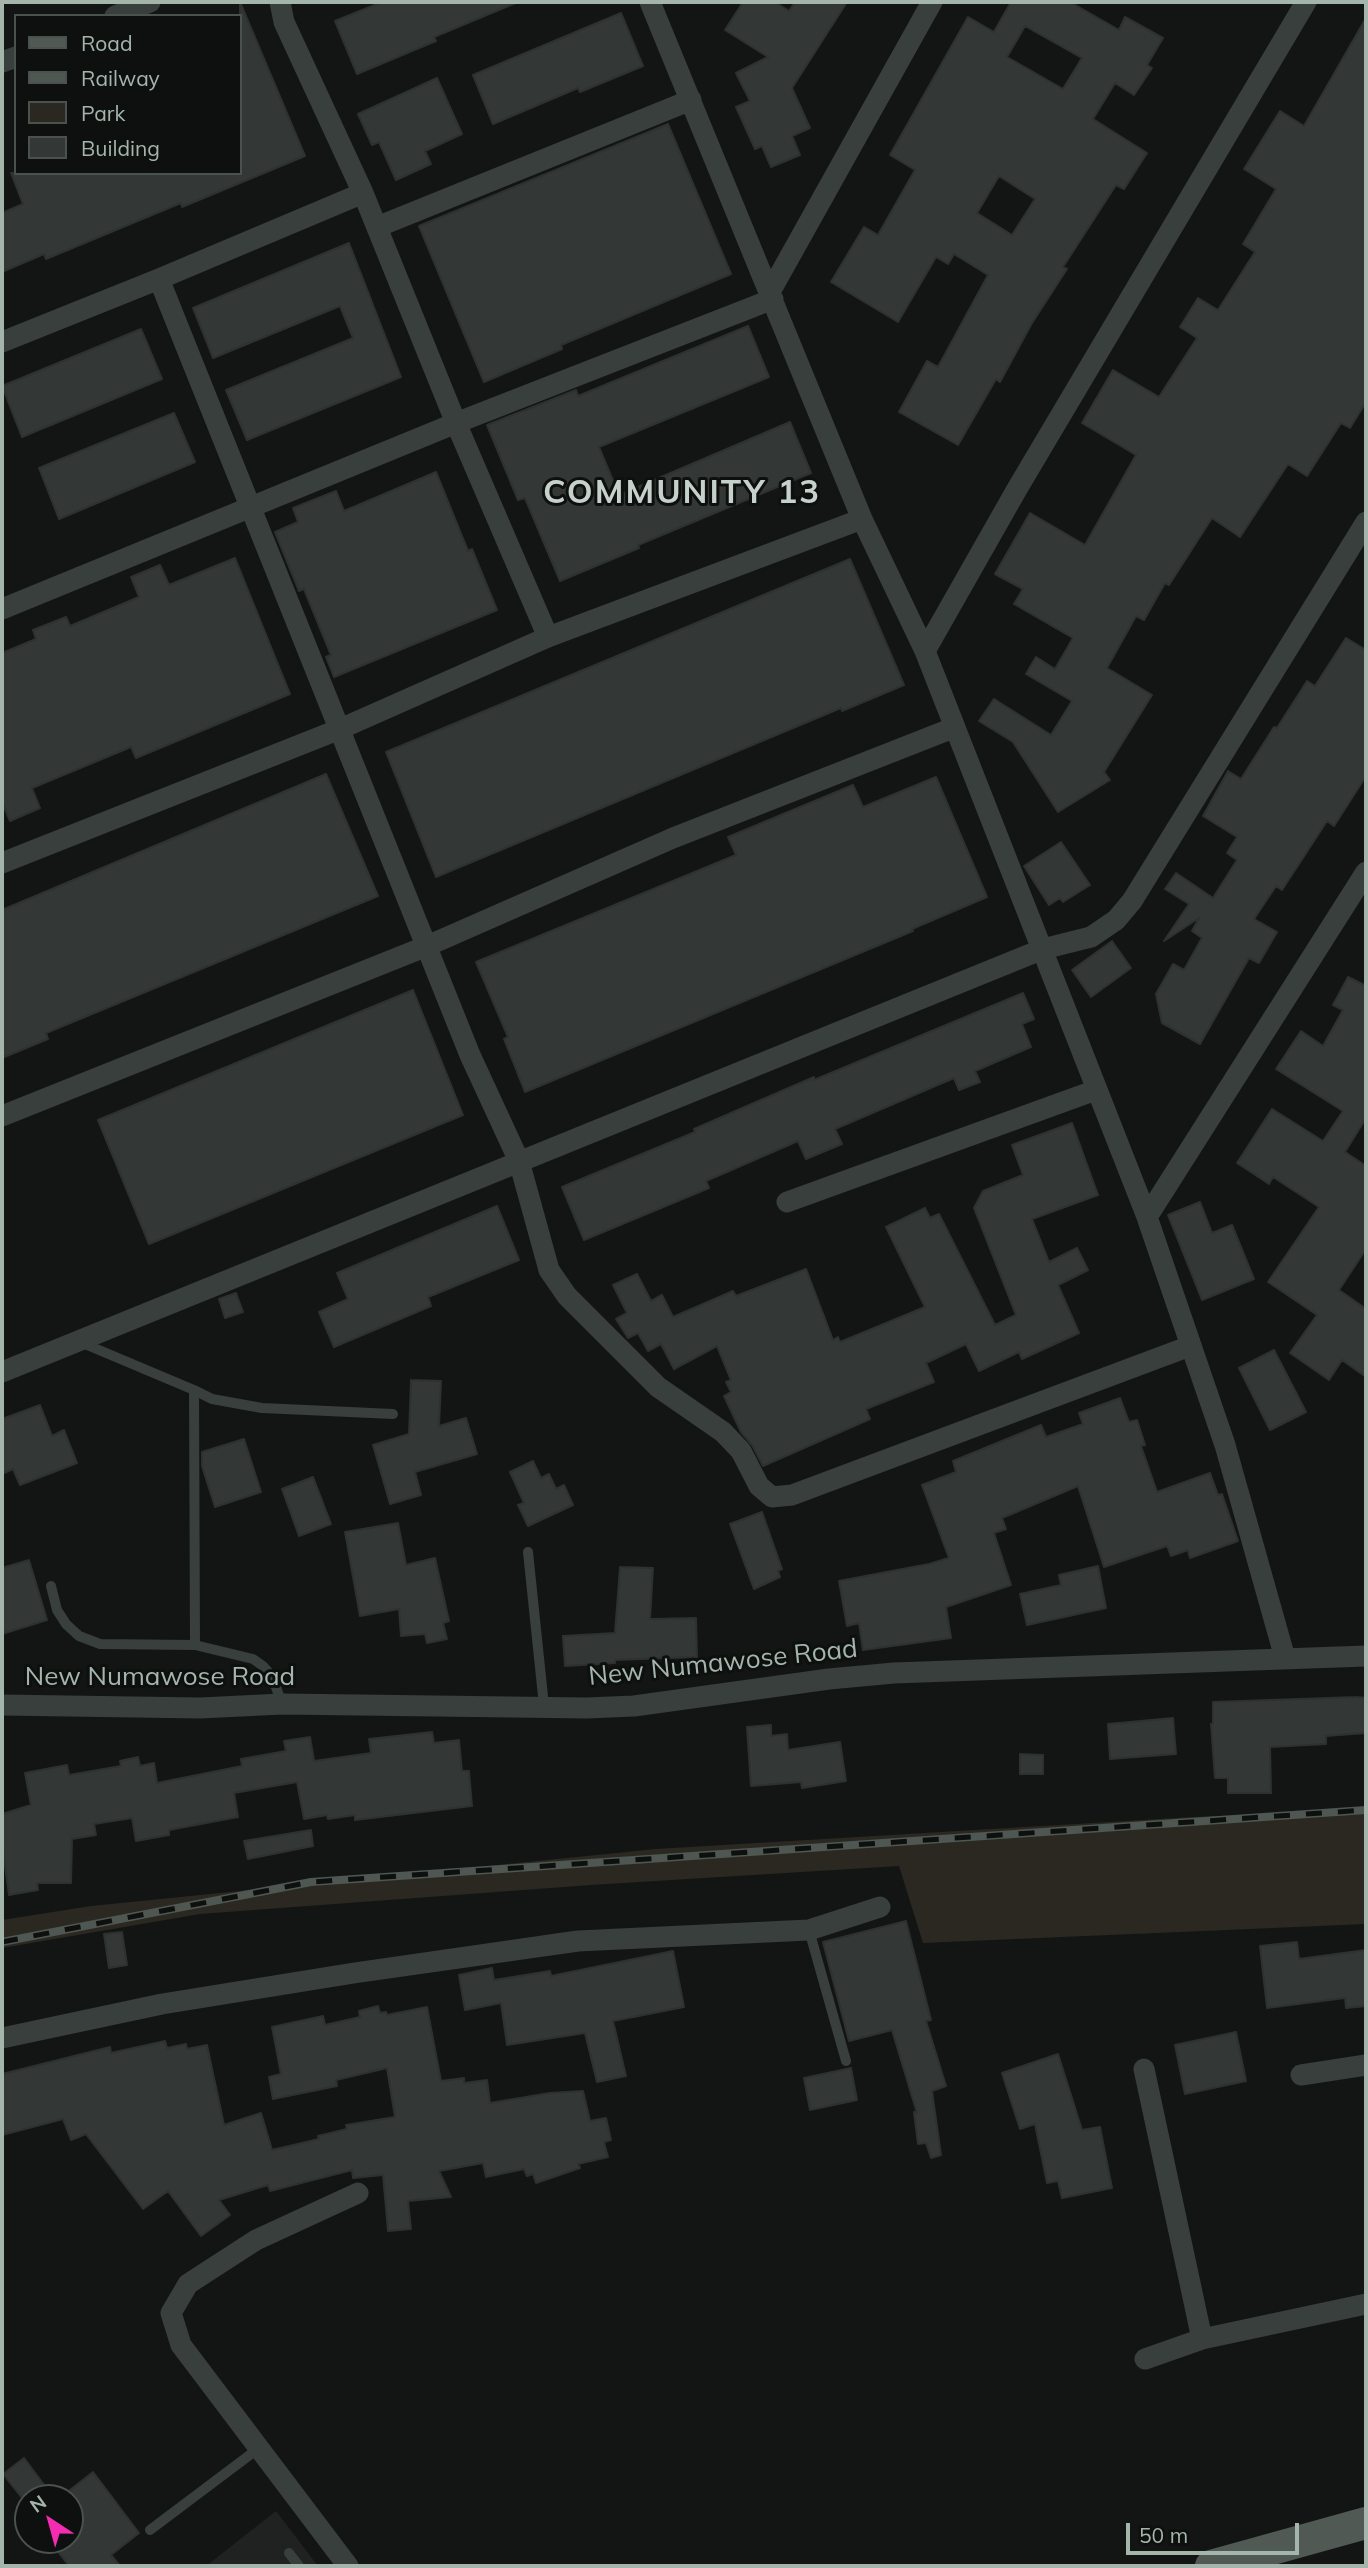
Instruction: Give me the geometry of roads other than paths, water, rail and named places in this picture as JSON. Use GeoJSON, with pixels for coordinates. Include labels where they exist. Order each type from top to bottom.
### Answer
{"type":"FeatureCollection","features":[{"type":"Feature","properties":{"kind":"main road"},"geometry":{"type":"LineString","coordinates":[[1211,2566],[1366,2523]]}},
{"type":"Feature","properties":{"kind":"street"},"geometry":{"type":"LineString","coordinates":[[121,14],[150,2]]}},
{"type":"Feature","properties":{"kind":"street"},"geometry":{"type":"LineString","coordinates":[[280,2],[284,22],[363,193],[456,423],[548,637]]}},
{"type":"Feature","properties":{"kind":"street"},"geometry":{"type":"LineString","coordinates":[[650,2],[862,519],[925,651],[1147,1217],[1225,1445],[1286,1658]]}},
{"type":"Feature","properties":{"kind":"street"},"geometry":{"type":"LineString","coordinates":[[2,609],[771,296],[932,2]]}},
{"type":"Feature","properties":{"kind":"street"},"geometry":{"type":"LineString","coordinates":[[925,651],[1017,489],[1306,2]]}},
{"type":"Feature","properties":{"kind":"street"},"geometry":{"type":"LineString","coordinates":[[377,227],[691,100]]}},
{"type":"Feature","properties":{"kind":"street"},"geometry":{"type":"LineString","coordinates":[[2,342],[363,193]]}},
{"type":"Feature","properties":{"kind":"street"},"geometry":{"type":"LineString","coordinates":[[159,279],[470,1055],[519,1161],[549,1270],[567,1296],[658,1387],[723,1432],[741,1451],[759,1486],[772,1497],[792,1495],[1190,1346]]}},
{"type":"Feature","properties":{"kind":"street"},"geometry":{"type":"LineString","coordinates":[[2,863],[340,729],[548,637],[862,519]]}},
{"type":"Feature","properties":{"kind":"street"},"geometry":{"type":"LineString","coordinates":[[2,1372],[1043,949],[1091,937],[1116,920],[1132,901],[1366,522]]}},
{"type":"Feature","properties":{"kind":"street"},"geometry":{"type":"LineString","coordinates":[[2,1116],[427,946],[673,838],[953,727]]}},
{"type":"Feature","properties":{"kind":"street"},"geometry":{"type":"LineString","coordinates":[[1147,1217],[1366,872]]}},
{"type":"Feature","properties":{"kind":"street"},"geometry":{"type":"LineString","coordinates":[[787,1202],[1096,1090]]}},
{"type":"Feature","properties":{"kind":"street","name":"New Numawose Road"},"geometry":{"type":"LineString","coordinates":[[2,1705],[200,1708],[282,1704],[587,1708],[634,1706],[829,1679],[894,1673],[1366,1656]]}},
{"type":"Feature","properties":{"kind":"street"},"geometry":{"type":"LineString","coordinates":[[2,2038],[162,2004],[354,1973],[578,1941],[809,1930],[880,1907]]}},
{"type":"Feature","properties":{"kind":"street"},"geometry":{"type":"LineString","coordinates":[[1301,2075],[1366,2065]]}},
{"type":"Feature","properties":{"kind":"street"},"geometry":{"type":"LineString","coordinates":[[1144,2069],[1202,2339]]}},
{"type":"Feature","properties":{"kind":"street"},"geometry":{"type":"LineString","coordinates":[[348,2566],[181,2345],[172,2313],[188,2284],[256,2239],[358,2193]]}},
{"type":"Feature","properties":{"kind":"street"},"geometry":{"type":"LineString","coordinates":[[1145,2359],[1202,2339],[1366,2304]]}},
{"type":"Feature","properties":{"kind":"lane"},"geometry":{"type":"LineString","coordinates":[[78,1341],[212,1399],[262,1408],[393,1414]]}},
{"type":"Feature","properties":{"kind":"lane"},"geometry":{"type":"LineString","coordinates":[[194,1391],[195,1645]]}},
{"type":"Feature","properties":{"kind":"lane"},"geometry":{"type":"LineString","coordinates":[[528,1552],[544,1706]]}},
{"type":"Feature","properties":{"kind":"lane"},"geometry":{"type":"LineString","coordinates":[[51,1586],[57,1610],[66,1624],[79,1636],[100,1644],[195,1645],[253,1659],[272,1676],[282,1704]]}},
{"type":"Feature","properties":{"kind":"lane"},"geometry":{"type":"LineString","coordinates":[[809,1930],[846,2061]]}},
{"type":"Feature","properties":{"kind":"lane"},"geometry":{"type":"LineString","coordinates":[[150,2530],[259,2448]]}},
{"type":"Feature","properties":{"kind":"lane"},"geometry":{"type":"LineString","coordinates":[[289,2553],[299,2566]]}},
{"type":"Feature","properties":{"kind":"railway"},"geometry":{"type":"LineString","coordinates":[[2,1942],[311,1882],[1366,1810]]}},
{"type":"Feature","properties":{"kind":"district","name":"COMMUNITY 13"},"geometry":{"type":"Point","coordinates":[682,493]}}]}
